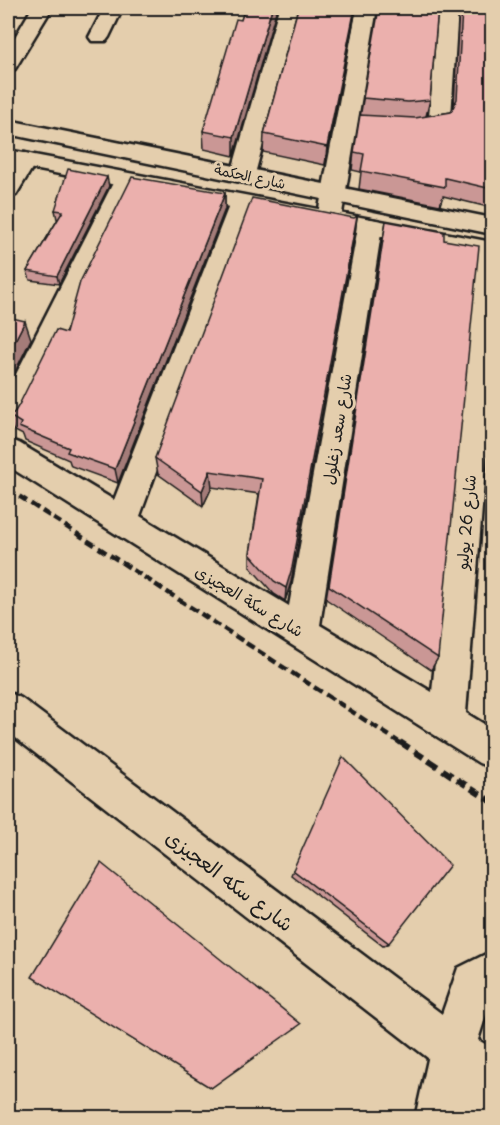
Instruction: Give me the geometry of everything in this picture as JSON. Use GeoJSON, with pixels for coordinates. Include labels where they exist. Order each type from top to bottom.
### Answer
{"type":"FeatureCollection","features":[{"type":"Feature","properties":{"kind":"street"},"geometry":{"type":"LineString","coordinates":[[8,65],[42,8]]}},
{"type":"Feature","properties":{"kind":"street"},"geometry":{"type":"LineString","coordinates":[[99,37],[113,8]]}},
{"type":"Feature","properties":{"kind":"street"},"geometry":{"type":"LineString","coordinates":[[243,174],[289,8]]}},
{"type":"Feature","properties":{"kind":"street"},"geometry":{"type":"LineString","coordinates":[[329,219],[367,8]]}},
{"type":"Feature","properties":{"kind":"street"},"geometry":{"type":"LineString","coordinates":[[346,123],[422,128],[437,124],[440,117],[448,8]]}},
{"type":"Feature","properties":{"kind":"street","name":"شارع الحكمة"},"geometry":{"type":"LineString","coordinates":[[8,127],[333,193],[492,242]]}},
{"type":"Feature","properties":{"kind":"street"},"geometry":{"type":"LineString","coordinates":[[8,190],[16,159]]}},
{"type":"Feature","properties":{"kind":"street","name":"شارع الحكمة"},"geometry":{"type":"LineString","coordinates":[[16,159],[126,182],[370,227],[492,242]]}},
{"type":"Feature","properties":{"kind":"street"},"geometry":{"type":"LineString","coordinates":[[8,418],[126,182]]}},
{"type":"Feature","properties":{"kind":"street"},"geometry":{"type":"LineString","coordinates":[[122,521],[242,203]]}},
{"type":"Feature","properties":{"kind":"street","name":"شارع سعد زغلول"},"geometry":{"type":"LineString","coordinates":[[302,631],[370,227]]}},
{"type":"Feature","properties":{"kind":"street","name":"شارع 26 يوليو"},"geometry":{"type":"LineString","coordinates":[[447,722],[492,242]]}},
{"type":"Feature","properties":{"kind":"street","name":"شارع سكة العجيزى"},"geometry":{"type":"LineString","coordinates":[[8,451],[492,750]]}},
{"type":"Feature","properties":{"kind":"street","name":"شارع سكه العجيزى"},"geometry":{"type":"LineString","coordinates":[[8,710],[471,1061]]}},
{"type":"Feature","properties":{"kind":"street"},"geometry":{"type":"LineString","coordinates":[[474,1118],[471,1061],[473,984],[492,972]]}},
{"type":"Feature","properties":{"kind":"street"},"geometry":{"type":"LineString","coordinates":[[438,1118],[471,1061]]}},
{"type":"Feature","properties":{"kind":"building"},"geometry":{"type":"Polygon","coordinates":[[[245,8],[272,8],[234,137],[203,131],[236,19],[241,20],[245,8]]]}},
{"type":"Feature","properties":{"kind":"building"},"geometry":{"type":"Polygon","coordinates":[[[298,8],[355,8],[327,147],[264,134],[298,8]]]}},
{"type":"Feature","properties":{"kind":"building"},"geometry":{"type":"Polygon","coordinates":[[[379,8],[438,8],[430,100],[408,102],[363,98],[379,8]]]}},
{"type":"Feature","properties":{"kind":"building"},"geometry":{"type":"Polygon","coordinates":[[[462,8],[492,8],[492,189],[445,178],[445,187],[361,171],[364,154],[354,152],[360,115],[415,118],[451,112],[457,99],[462,8]]]}},
{"type":"Feature","properties":{"kind":"building"},"geometry":{"type":"Polygon","coordinates":[[[68,169],[107,177],[57,276],[27,271],[63,211],[55,210],[68,169]]]}},
{"type":"Feature","properties":{"kind":"building"},"geometry":{"type":"Polygon","coordinates":[[[132,177],[225,193],[115,469],[67,452],[69,448],[19,427],[21,423],[8,415],[14,413],[19,405],[56,330],[66,333],[80,282],[132,177]]]}},
{"type":"Feature","properties":{"kind":"building"},"geometry":{"type":"Polygon","coordinates":[[[252,198],[354,218],[357,216],[292,568],[286,588],[274,581],[250,554],[262,479],[210,471],[202,491],[155,458],[252,198]]]}},
{"type":"Feature","properties":{"kind":"building"},"geometry":{"type":"Polygon","coordinates":[[[386,221],[444,232],[444,240],[479,246],[438,658],[329,586],[386,221]]]}},
{"type":"Feature","properties":{"kind":"building"},"geometry":{"type":"Polygon","coordinates":[[[8,317],[25,321],[8,354],[8,317]]]}},
{"type":"Feature","properties":{"kind":"building"},"geometry":{"type":"Polygon","coordinates":[[[343,757],[450,865],[389,943],[293,870],[343,757]]]}},
{"type":"Feature","properties":{"kind":"building"},"geometry":{"type":"Polygon","coordinates":[[[101,863],[301,1024],[211,1088],[32,977],[101,863]]]}},
{"type":"Feature","properties":{"kind":"railway"},"geometry":{"type":"LineString","coordinates":[[8,489],[402,744]]}},
{"type":"Feature","properties":{"kind":"railway"},"geometry":{"type":"LineString","coordinates":[[400,742],[492,802]]}}]}
